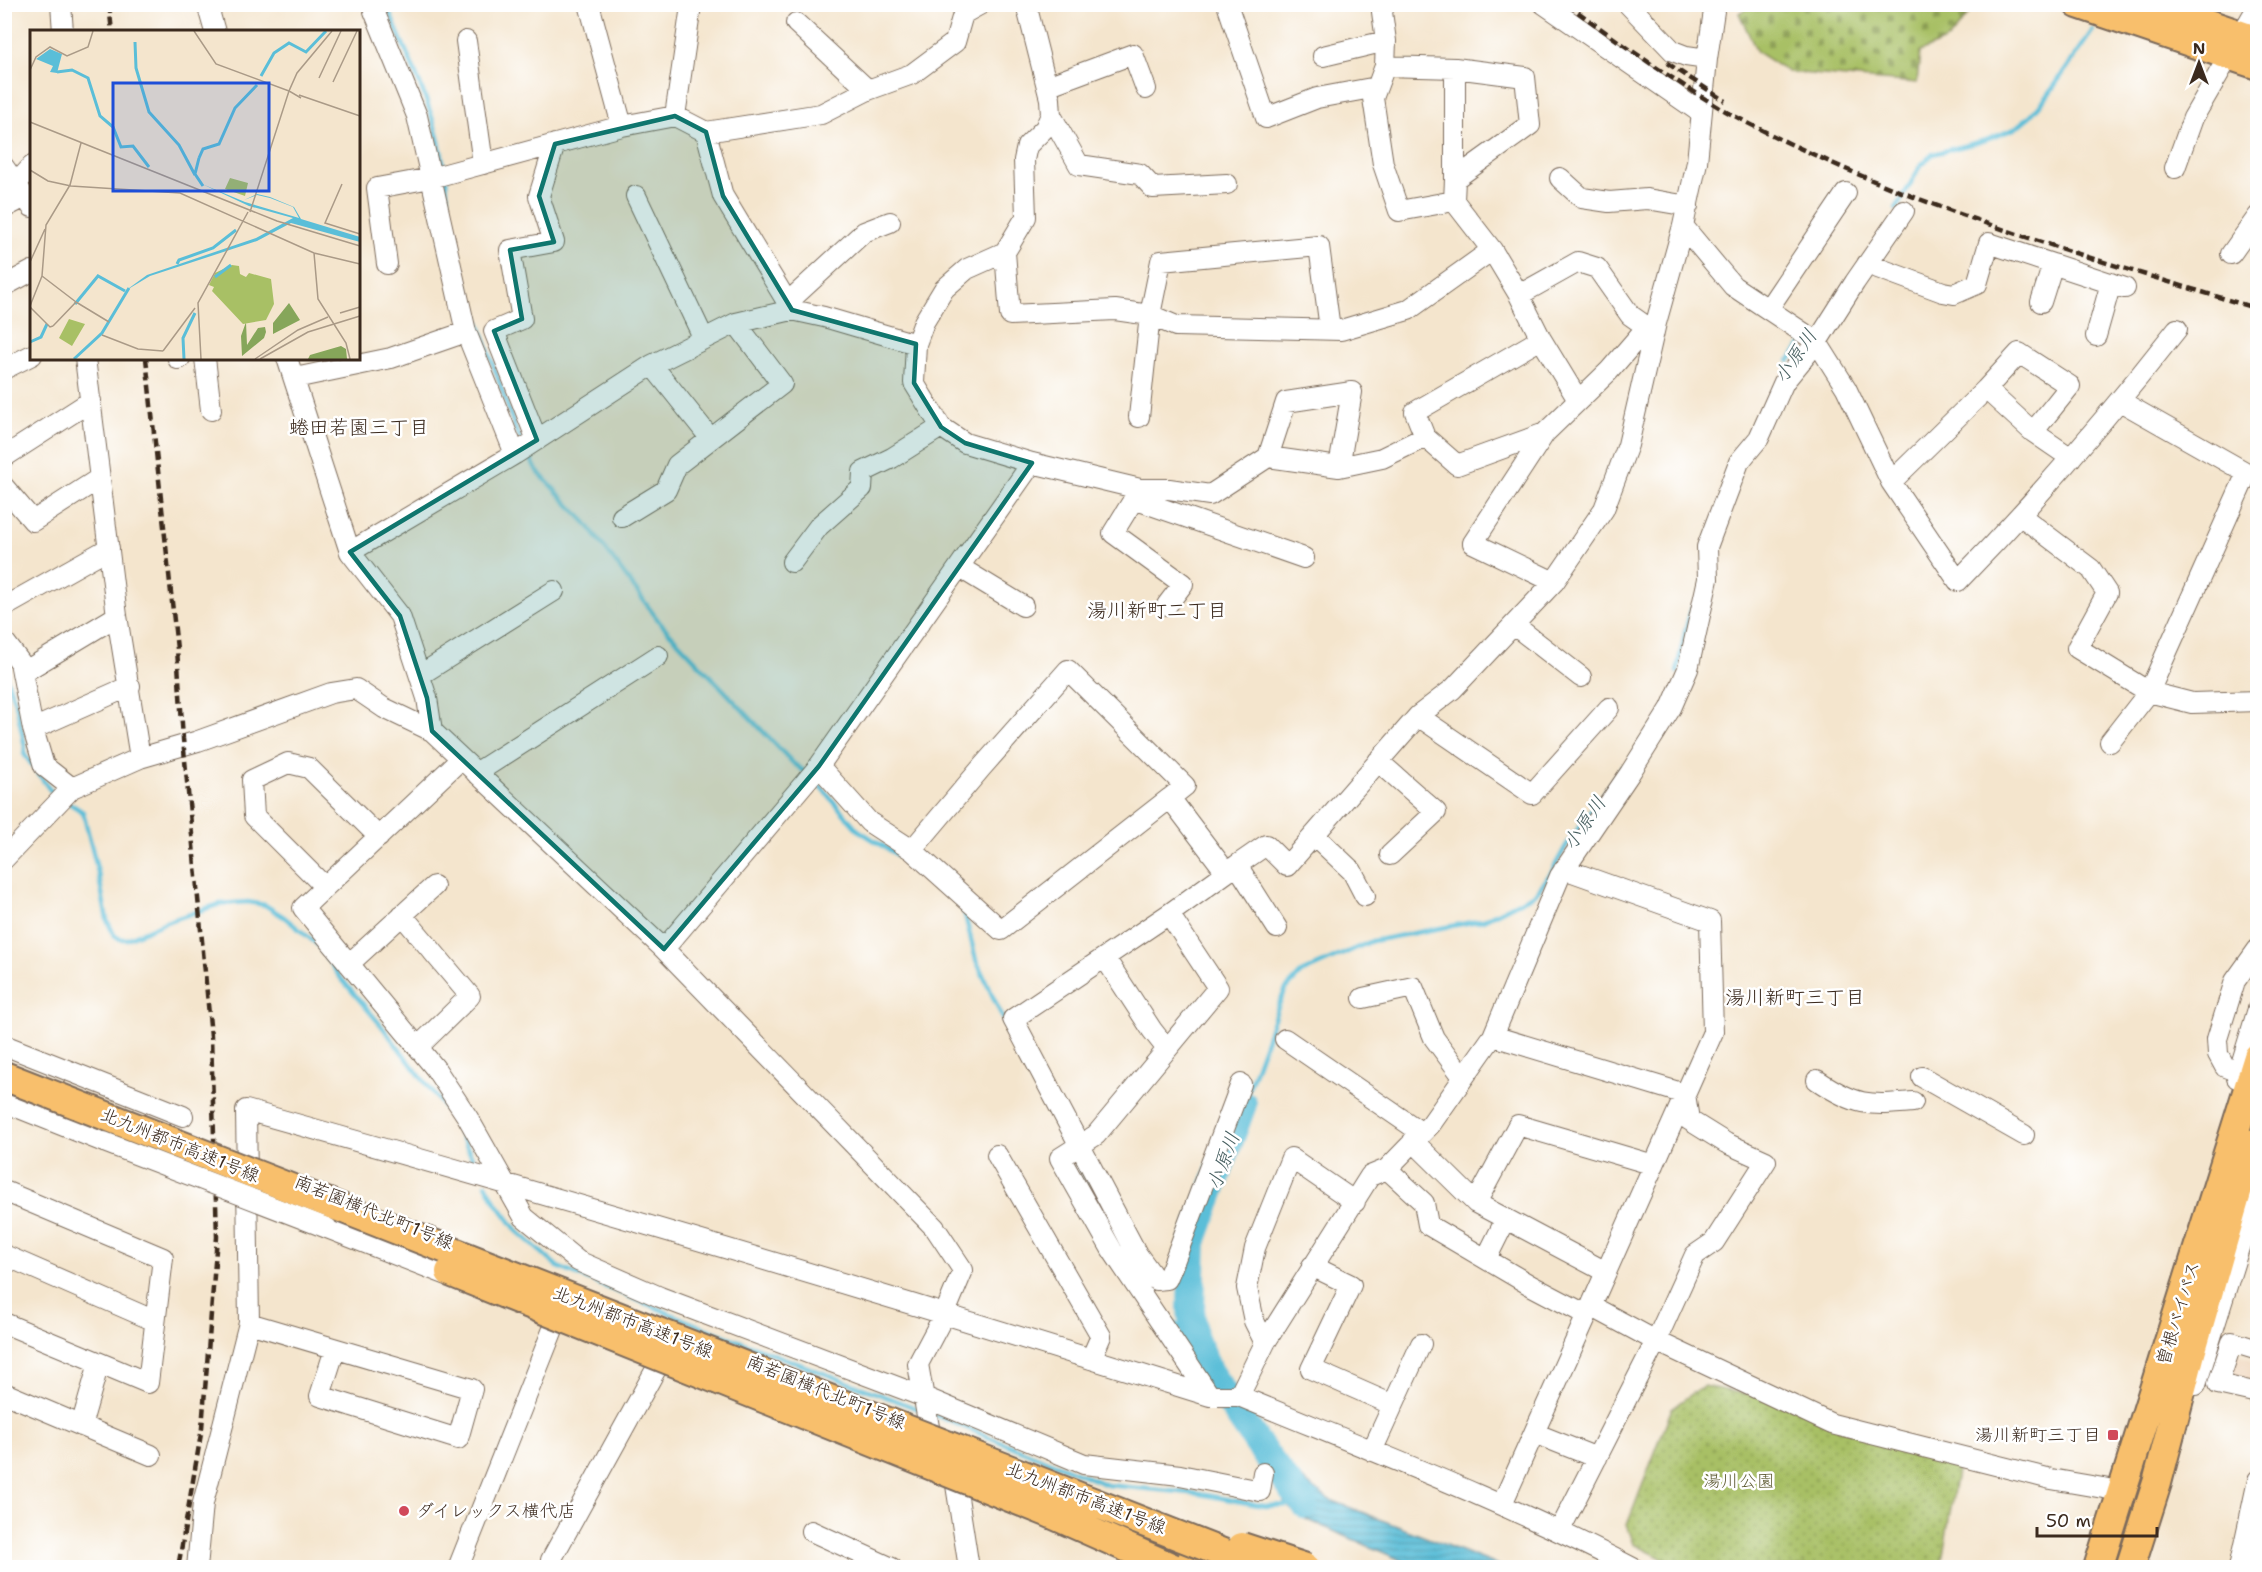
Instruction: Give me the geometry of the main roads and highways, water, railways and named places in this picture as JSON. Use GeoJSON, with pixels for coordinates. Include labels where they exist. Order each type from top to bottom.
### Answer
{"type":"FeatureCollection","features":[{"type":"Feature","properties":{"kind":"highway"},"geometry":{"type":"LineString","coordinates":[[2078,4],[2248,31]]}},
{"type":"Feature","properties":{"kind":"highway"},"geometry":{"type":"LineString","coordinates":[[2150,4],[2248,31]]}},
{"type":"Feature","properties":{"kind":"highway"},"geometry":{"type":"LineString","coordinates":[[2194,4],[2248,31],[2258,65]]}},
{"type":"Feature","properties":{"kind":"highway","name":"曽根バイパス"},"geometry":{"type":"LineString","coordinates":[[2098,1568],[2251,1071]]}},
{"type":"Feature","properties":{"kind":"highway","name":"北九州都市高速1号線"},"geometry":{"type":"LineString","coordinates":[[4,1076],[1261,1568]]}},
{"type":"Feature","properties":{"kind":"highway","name":"北九州都市高速1号線"},"geometry":{"type":"LineString","coordinates":[[6,1106],[346,1230],[1047,1512],[1173,1568]]}},
{"type":"Feature","properties":{"kind":"highway","name":"曽根バイパス"},"geometry":{"type":"LineString","coordinates":[[2130,1568],[2258,1122]]}},
{"type":"Feature","properties":{"kind":"highway"},"geometry":{"type":"LineString","coordinates":[[1094,1501],[1306,1568]]}},
{"type":"Feature","properties":{"kind":"highway"},"geometry":{"type":"LineString","coordinates":[[1047,1512],[1214,1568]]}},
{"type":"Feature","properties":{"kind":"water"},"geometry":{"type":"Polygon","coordinates":[[[1293,1472],[1328,1499],[1502,1567],[1417,1567],[1299,1516],[1285,1504],[1283,1474],[1293,1472]]]}},
{"type":"Feature","properties":{"kind":"waterway"},"geometry":{"type":"LineString","coordinates":[[386,4],[428,106],[444,168]]}},
{"type":"Feature","properties":{"kind":"waterway","name":"小原川"},"geometry":{"type":"LineString","coordinates":[[1896,209],[1921,165],[1933,154],[1986,140],[2014,129],[2030,116],[2046,98],[2093,30]]}},
{"type":"Feature","properties":{"kind":"waterway"},"geometry":{"type":"LineString","coordinates":[[446,179],[448,210]]}},
{"type":"Feature","properties":{"kind":"waterway"},"geometry":{"type":"LineString","coordinates":[[464,280],[515,428],[523,444]]}},
{"type":"Feature","properties":{"kind":"waterway","name":"小原川"},"geometry":{"type":"LineString","coordinates":[[1789,361],[1806,339]]}},
{"type":"Feature","properties":{"kind":"waterway"},"geometry":{"type":"LineString","coordinates":[[527,451],[537,471],[586,523],[661,624],[793,763],[808,774]]}},
{"type":"Feature","properties":{"kind":"waterway","name":"小原川"},"geometry":{"type":"LineString","coordinates":[[1677,672],[1692,607]]}},
{"type":"Feature","properties":{"kind":"waterway"},"geometry":{"type":"LineString","coordinates":[[4,671],[17,708],[25,747],[24,754],[50,790],[57,795]]}},
{"type":"Feature","properties":{"kind":"waterway","name":"小原川"},"geometry":{"type":"LineString","coordinates":[[1249,1088],[1279,1004],[1286,989],[1301,973],[1372,941],[1483,920],[1535,894],[1622,767]]}},
{"type":"Feature","properties":{"kind":"waterway"},"geometry":{"type":"LineString","coordinates":[[814,779],[858,830],[927,876]]}},
{"type":"Feature","properties":{"kind":"waterway"},"geometry":{"type":"LineString","coordinates":[[66,801],[83,812],[107,920],[114,935],[120,939],[127,939],[166,922],[220,904],[248,902],[265,905],[284,917],[318,945],[339,976],[380,1024],[434,1094],[452,1118],[478,1169]]}},
{"type":"Feature","properties":{"kind":"waterway"},"geometry":{"type":"LineString","coordinates":[[963,907],[976,960],[1006,1025]]}},
{"type":"Feature","properties":{"kind":"waterway"},"geometry":{"type":"LineString","coordinates":[[1039,1088],[1069,1148]]}},
{"type":"Feature","properties":{"kind":"waterway","name":"小原川"},"geometry":{"type":"LineString","coordinates":[[1243,1104],[1193,1242],[1191,1309],[1194,1337],[1209,1372],[1265,1454],[1305,1505]]}},
{"type":"Feature","properties":{"kind":"waterway"},"geometry":{"type":"LineString","coordinates":[[1072,1155],[1126,1253]]}},
{"type":"Feature","properties":{"kind":"waterway"},"geometry":{"type":"LineString","coordinates":[[486,1184],[495,1201],[517,1231],[558,1267],[702,1327],[921,1410]]}},
{"type":"Feature","properties":{"kind":"waterway"},"geometry":{"type":"LineString","coordinates":[[1168,1318],[1196,1343]]}},
{"type":"Feature","properties":{"kind":"waterway"},"geometry":{"type":"LineString","coordinates":[[932,1414],[1107,1485],[1200,1494],[1264,1506],[1289,1505]]}},
{"type":"Feature","properties":{"kind":"railway"},"geometry":{"type":"LineString","coordinates":[[109,4],[112,30]]}},
{"type":"Feature","properties":{"kind":"railway"},"geometry":{"type":"LineString","coordinates":[[1567,4],[1643,58],[1722,109],[1832,163],[1989,224],[2096,260],[2258,309]]}},
{"type":"Feature","properties":{"kind":"railway"},"geometry":{"type":"LineString","coordinates":[[1667,63],[1725,101]]}},
{"type":"Feature","properties":{"kind":"railway"},"geometry":{"type":"LineString","coordinates":[[146,360],[177,649],[183,739],[211,1036],[217,1237],[202,1428],[178,1568]]}},
{"type":"Feature","properties":{"kind":"place","name":"湯川新町三丁目"},"geometry":{"type":"Point","coordinates":[2113,1435]}},
{"type":"Feature","properties":{"kind":"place","name":"ダイレックス横代店"},"geometry":{"type":"Point","coordinates":[404,1511]}},
{"type":"Feature","properties":{"kind":"district","name":"蜷田若園三丁目"},"geometry":{"type":"Point","coordinates":[359,427]}},
{"type":"Feature","properties":{"kind":"district","name":"湯川新町二丁目"},"geometry":{"type":"Point","coordinates":[1157,610]}},
{"type":"Feature","properties":{"kind":"district","name":"湯川新町三丁目"},"geometry":{"type":"Point","coordinates":[1795,997]}},
{"type":"Feature","properties":{"kind":"park label","name":"湯川公園"},"geometry":{"type":"Point","coordinates":[1739,1481]}}]}
